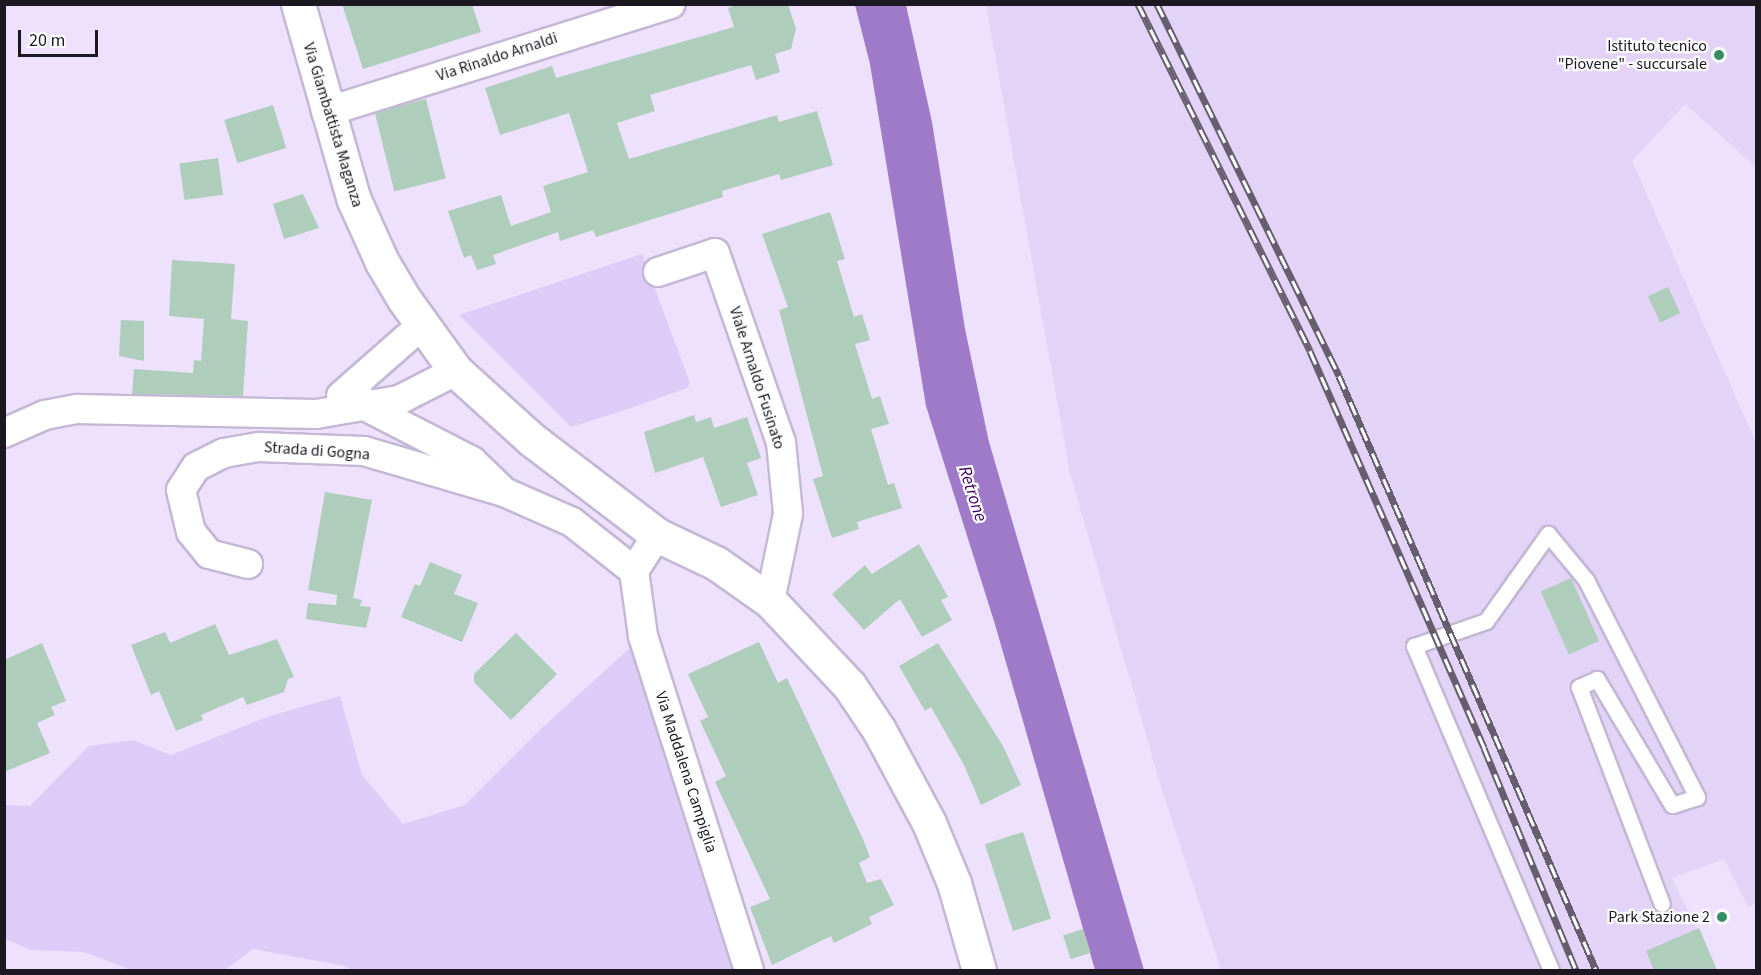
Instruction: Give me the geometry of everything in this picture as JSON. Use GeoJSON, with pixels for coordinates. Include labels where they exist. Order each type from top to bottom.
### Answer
{"type":"FeatureCollection","features":[{"type":"Feature","properties":{"kind":"street","name":"Via Giambattista Maganza"},"geometry":{"type":"LineString","coordinates":[[298,4],[326,112],[354,200],[382,262],[423,324],[456,371],[531,439],[657,535]]}},
{"type":"Feature","properties":{"kind":"street","name":"Via Rinaldo Arnaldi"},"geometry":{"type":"LineString","coordinates":[[326,112],[670,4]]}},
{"type":"Feature","properties":{"kind":"street","name":"Viale Arnaldo Fusinato"},"geometry":{"type":"LineString","coordinates":[[658,272],[715,252],[781,442],[788,514],[770,601]]}},
{"type":"Feature","properties":{"kind":"street"},"geometry":{"type":"LineString","coordinates":[[4,433],[45,415],[77,409],[316,414],[359,395],[423,324]]}},
{"type":"Feature","properties":{"kind":"street"},"geometry":{"type":"LineString","coordinates":[[359,395],[399,400],[456,371]]}},
{"type":"Feature","properties":{"kind":"street","name":"Strada di Gogna"},"geometry":{"type":"LineString","coordinates":[[359,395],[472,461],[504,492]]}},
{"type":"Feature","properties":{"kind":"street","name":"Strada di Gogna"},"geometry":{"type":"LineString","coordinates":[[249,564],[209,554],[190,532],[181,490],[196,467],[224,453],[259,447],[364,451],[504,492],[572,522],[634,571]]}},
{"type":"Feature","properties":{"kind":"street"},"geometry":{"type":"LineString","coordinates":[[634,571],[657,535],[716,563],[770,601],[849,686],[879,729],[930,823],[954,883],[979,970]]}},
{"type":"Feature","properties":{"kind":"street","name":"Via Maddalena Campiglia"},"geometry":{"type":"LineString","coordinates":[[634,571],[643,636],[749,970]]}},
{"type":"Feature","properties":{"kind":"lane"},"geometry":{"type":"LineString","coordinates":[[1551,970],[1414,646],[1486,621],[1548,534],[1586,580],[1697,797],[1672,806],[1597,680],[1579,687],[1662,904]]}},
{"type":"Feature","properties":{"kind":"shaded area"},"geometry":{"type":"Polygon","coordinates":[[[986,5],[1756,5],[1756,167],[1685,104],[1632,161],[1756,443],[1756,903],[1748,907],[1724,859],[1672,878],[1696,927],[1710,970],[1221,970],[1162,790],[1070,473],[986,5]]]}},
{"type":"Feature","properties":{"kind":"shaded area"},"geometry":{"type":"Polygon","coordinates":[[[642,254],[690,383],[687,388],[625,410],[571,427],[459,315],[642,254]]]}},
{"type":"Feature","properties":{"kind":"shaded area"},"geometry":{"type":"Polygon","coordinates":[[[643,636],[749,970],[352,970],[345,966],[253,949],[225,970],[131,970],[84,952],[31,950],[5,939],[5,805],[30,806],[89,746],[133,740],[171,755],[270,716],[340,696],[362,775],[403,824],[465,805],[544,726],[643,636]]]}},
{"type":"Feature","properties":{"kind":"water","name":"Retrone"},"geometry":{"type":"Polygon","coordinates":[[[855,5],[906,5],[932,122],[965,329],[989,442],[1144,970],[1095,970],[994,621],[926,406],[870,64],[855,5]]]}},
{"type":"Feature","properties":{"kind":"building"},"geometry":{"type":"Polygon","coordinates":[[[342,4],[472,4],[481,32],[363,69],[342,4]]]}},
{"type":"Feature","properties":{"kind":"building"},"geometry":{"type":"Polygon","coordinates":[[[739,4],[788,4],[796,29],[791,49],[775,54],[780,72],[756,80],[751,65],[650,95],[655,111],[617,123],[629,159],[777,115],[779,122],[817,111],[833,165],[781,180],[779,174],[722,191],[723,197],[596,237],[593,230],[560,241],[558,232],[493,255],[496,264],[477,270],[471,255],[464,258],[448,211],[501,195],[511,226],[551,212],[543,186],[588,172],[569,113],[500,135],[485,88],[552,66],[556,78],[734,27],[728,8],[739,4]]]}},
{"type":"Feature","properties":{"kind":"building"},"geometry":{"type":"Polygon","coordinates":[[[426,99],[446,179],[394,191],[375,112],[426,99]]]}},
{"type":"Feature","properties":{"kind":"building"},"geometry":{"type":"Polygon","coordinates":[[[273,105],[286,148],[237,163],[224,120],[273,105]]]}},
{"type":"Feature","properties":{"kind":"building"},"geometry":{"type":"Polygon","coordinates":[[[218,158],[223,195],[185,200],[179,163],[218,158]]]}},
{"type":"Feature","properties":{"kind":"building"},"geometry":{"type":"Polygon","coordinates":[[[303,194],[319,228],[284,239],[273,204],[303,194]]]}},
{"type":"Feature","properties":{"kind":"building"},"geometry":{"type":"Polygon","coordinates":[[[830,212],[845,259],[837,261],[854,317],[862,314],[870,340],[855,344],[872,399],[880,396],[889,424],[871,429],[888,485],[894,483],[902,508],[857,522],[859,529],[832,538],[813,479],[823,476],[779,310],[788,307],[762,234],[830,212]]]}},
{"type":"Feature","properties":{"kind":"building"},"geometry":{"type":"Polygon","coordinates":[[[172,260],[235,264],[231,319],[248,321],[243,396],[132,394],[134,369],[193,373],[194,360],[201,361],[204,319],[169,316],[172,260]]]}},
{"type":"Feature","properties":{"kind":"building"},"geometry":{"type":"Polygon","coordinates":[[[1668,287],[1680,313],[1660,323],[1648,296],[1668,287]]]}},
{"type":"Feature","properties":{"kind":"building"},"geometry":{"type":"Polygon","coordinates":[[[121,320],[144,321],[144,361],[119,356],[121,320]]]}},
{"type":"Feature","properties":{"kind":"building"},"geometry":{"type":"Polygon","coordinates":[[[694,415],[696,422],[711,417],[714,428],[747,417],[761,458],[747,463],[758,495],[721,507],[703,457],[655,473],[644,432],[694,415]]]}},
{"type":"Feature","properties":{"kind":"building"},"geometry":{"type":"Polygon","coordinates":[[[325,492],[372,500],[353,598],[362,600],[360,606],[371,607],[366,628],[306,619],[308,603],[336,605],[337,595],[308,590],[325,492]]]}},
{"type":"Feature","properties":{"kind":"building"},"geometry":{"type":"Polygon","coordinates":[[[919,544],[948,597],[941,600],[952,620],[922,637],[900,599],[864,630],[832,594],[865,565],[872,574],[919,544]]]}},
{"type":"Feature","properties":{"kind":"building"},"geometry":{"type":"Polygon","coordinates":[[[430,562],[462,575],[454,594],[478,603],[462,642],[401,617],[415,584],[420,586],[430,562]]]}},
{"type":"Feature","properties":{"kind":"building"},"geometry":{"type":"Polygon","coordinates":[[[1571,578],[1599,641],[1569,654],[1541,591],[1571,578]]]}},
{"type":"Feature","properties":{"kind":"building"},"geometry":{"type":"Polygon","coordinates":[[[215,624],[229,655],[277,639],[294,677],[288,679],[284,692],[247,705],[243,697],[201,715],[203,720],[176,731],[159,691],[151,695],[131,645],[165,632],[170,643],[215,624]]]}},
{"type":"Feature","properties":{"kind":"building"},"geometry":{"type":"Polygon","coordinates":[[[516,633],[557,674],[511,720],[474,682],[474,674],[516,633]]]}},
{"type":"Feature","properties":{"kind":"building"},"geometry":{"type":"Polygon","coordinates":[[[759,642],[778,683],[787,678],[862,837],[870,857],[859,863],[867,883],[881,879],[894,905],[869,917],[872,924],[834,943],[831,936],[772,965],[750,907],[770,899],[715,782],[726,776],[700,721],[708,717],[688,674],[759,642]]]}},
{"type":"Feature","properties":{"kind":"building"},"geometry":{"type":"Polygon","coordinates":[[[42,643],[66,701],[51,707],[55,715],[37,723],[50,753],[4,772],[4,660],[42,643]]]}},
{"type":"Feature","properties":{"kind":"building"},"geometry":{"type":"Polygon","coordinates":[[[938,643],[1003,746],[1021,785],[981,805],[964,765],[931,707],[925,711],[899,666],[938,643]]]}},
{"type":"Feature","properties":{"kind":"building"},"geometry":{"type":"Polygon","coordinates":[[[1023,832],[1051,919],[1013,931],[985,844],[1023,832]]]}},
{"type":"Feature","properties":{"kind":"building"},"geometry":{"type":"Polygon","coordinates":[[[1699,928],[1717,970],[1654,970],[1646,951],[1699,928]]]}},
{"type":"Feature","properties":{"kind":"building"},"geometry":{"type":"Polygon","coordinates":[[[1083,929],[1091,953],[1071,959],[1063,935],[1083,929]]]}},
{"type":"Feature","properties":{"kind":"railway"},"geometry":{"type":"LineString","coordinates":[[1138,4],[1310,351],[1484,748],[1576,970]]}},
{"type":"Feature","properties":{"kind":"railway"},"geometry":{"type":"LineString","coordinates":[[1157,4],[1339,376],[1596,970]]}},
{"type":"Feature","properties":{"kind":"place","name":"Istituto tecnico \"Piovene\" - succursale"},"geometry":{"type":"Point","coordinates":[1719,55]}},
{"type":"Feature","properties":{"kind":"place","name":"Park Stazione 2"},"geometry":{"type":"Point","coordinates":[1722,917]}}]}
